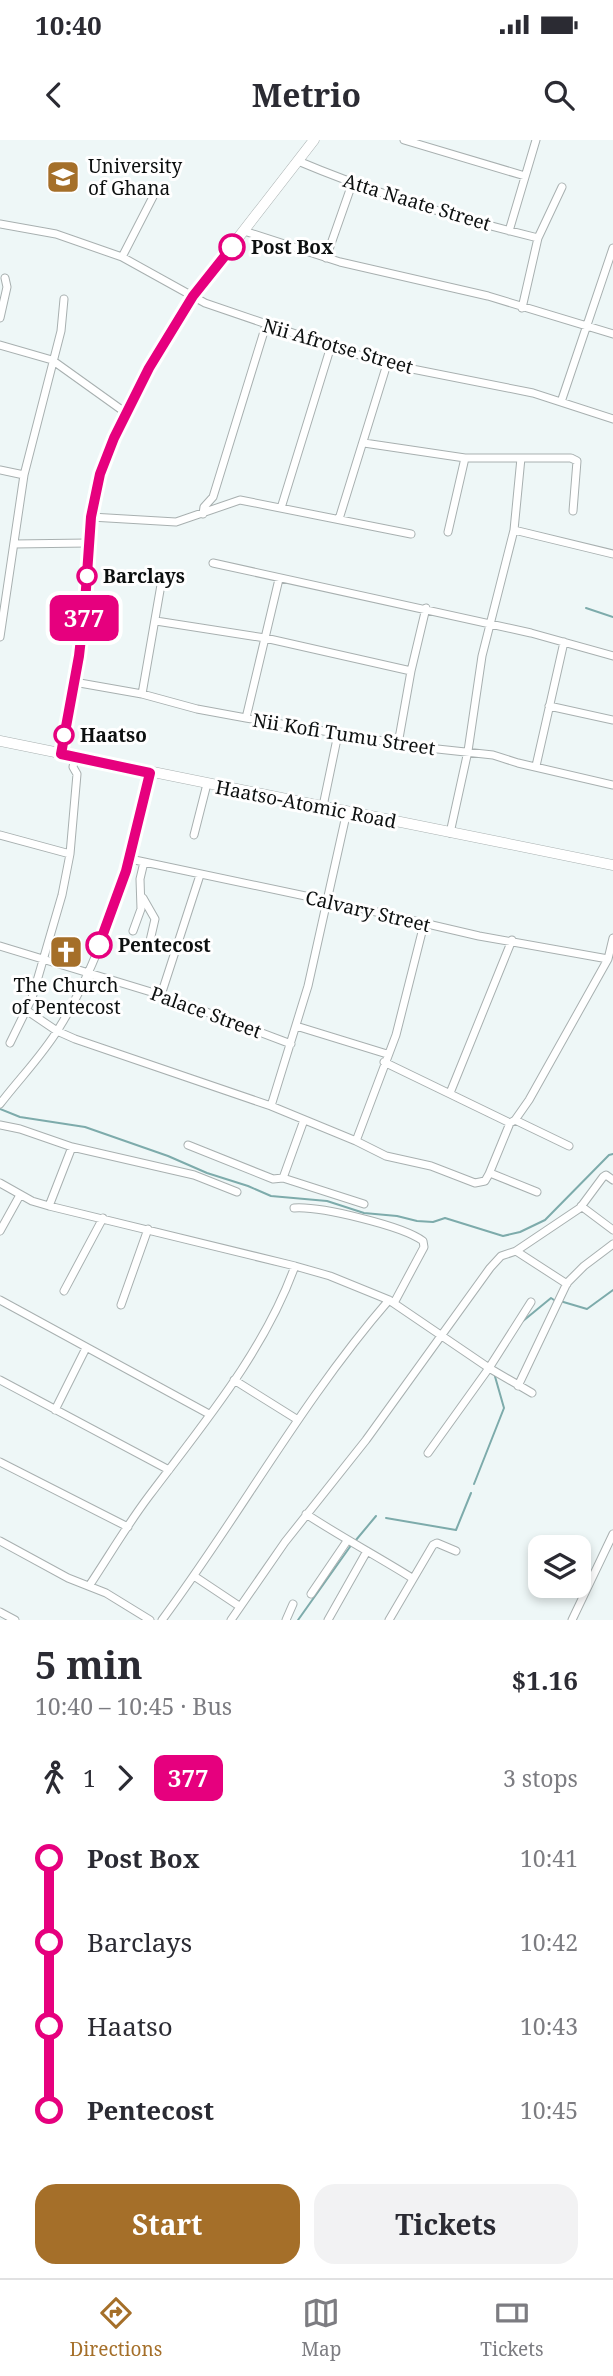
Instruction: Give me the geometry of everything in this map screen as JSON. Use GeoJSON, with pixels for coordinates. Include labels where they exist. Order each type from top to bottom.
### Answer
{"type":"FeatureCollection","features":[{"type":"Feature","properties":{"kind":"street"},"geometry":{"type":"LineString","coordinates":[[61,754],[84,614],[91,517],[100,474],[149,368],[193,296],[314,140]]}},
{"type":"Feature","properties":{"kind":"street"},"geometry":{"type":"LineString","coordinates":[[404,140],[525,176]]}},
{"type":"Feature","properties":{"kind":"street"},"geometry":{"type":"LineString","coordinates":[[509,231],[536,140]]}},
{"type":"Feature","properties":{"kind":"street","name":"Atta Naate Street"},"geometry":{"type":"LineString","coordinates":[[298,161],[352,184],[432,210],[538,238]]}},
{"type":"Feature","properties":{"kind":"street"},"geometry":{"type":"LineString","coordinates":[[326,258],[352,184]]}},
{"type":"Feature","properties":{"kind":"street"},"geometry":{"type":"LineString","coordinates":[[522,308],[538,238],[562,187]]}},
{"type":"Feature","properties":{"kind":"street"},"geometry":{"type":"LineString","coordinates":[[122,257],[157,190]]}},
{"type":"Feature","properties":{"kind":"street","name":"Nii Afrotse Street"},"geometry":{"type":"LineString","coordinates":[[0,224],[74,240],[122,257],[215,308],[331,346],[387,363],[533,393],[613,419]]}},
{"type":"Feature","properties":{"kind":"street"},"geometry":{"type":"LineString","coordinates":[[244,231],[326,258],[409,280],[488,296],[613,334]]}},
{"type":"Feature","properties":{"kind":"street"},"geometry":{"type":"LineString","coordinates":[[561,402],[613,248]]}},
{"type":"Feature","properties":{"kind":"street"},"geometry":{"type":"LineString","coordinates":[[0,318],[7,287],[5,278]]}},
{"type":"Feature","properties":{"kind":"street"},"geometry":{"type":"LineString","coordinates":[[0,637],[4,589],[15,544],[24,475],[61,331],[64,299]]}},
{"type":"Feature","properties":{"kind":"street"},"geometry":{"type":"LineString","coordinates":[[203,514],[204,507],[213,497],[266,325]]}},
{"type":"Feature","properties":{"kind":"street"},"geometry":{"type":"LineString","coordinates":[[0,345],[52,360],[126,413]]}},
{"type":"Feature","properties":{"kind":"street"},"geometry":{"type":"LineString","coordinates":[[281,508],[331,346]]}},
{"type":"Feature","properties":{"kind":"street"},"geometry":{"type":"LineString","coordinates":[[339,519],[387,363]]}},
{"type":"Feature","properties":{"kind":"street"},"geometry":{"type":"LineString","coordinates":[[364,443],[465,458],[575,459],[573,511]]}},
{"type":"Feature","properties":{"kind":"street"},"geometry":{"type":"LineString","coordinates":[[449,533],[465,458]]}},
{"type":"Feature","properties":{"kind":"street"},"geometry":{"type":"LineString","coordinates":[[450,833],[468,751],[482,656],[513,530],[521,458]]}},
{"type":"Feature","properties":{"kind":"street"},"geometry":{"type":"LineString","coordinates":[[0,470],[24,475]]}},
{"type":"Feature","properties":{"kind":"street"},"geometry":{"type":"LineString","coordinates":[[213,497],[223,506]]}},
{"type":"Feature","properties":{"kind":"street"},"geometry":{"type":"LineString","coordinates":[[91,517],[169,523],[240,500],[411,534]]}},
{"type":"Feature","properties":{"kind":"street"},"geometry":{"type":"LineString","coordinates":[[513,530],[613,554]]}},
{"type":"Feature","properties":{"kind":"street"},"geometry":{"type":"LineString","coordinates":[[15,544],[88,544]]}},
{"type":"Feature","properties":{"kind":"street"},"geometry":{"type":"LineString","coordinates":[[213,563],[426,608],[613,656]]}},
{"type":"Feature","properties":{"kind":"street"},"geometry":{"type":"LineString","coordinates":[[142,694],[162,579]]}},
{"type":"Feature","properties":{"kind":"street"},"geometry":{"type":"LineString","coordinates":[[246,718],[279,579]]}},
{"type":"Feature","properties":{"kind":"street"},"geometry":{"type":"LineString","coordinates":[[398,744],[426,608]]}},
{"type":"Feature","properties":{"kind":"street"},"geometry":{"type":"LineString","coordinates":[[156,621],[265,638],[411,671]]}},
{"type":"Feature","properties":{"kind":"street"},"geometry":{"type":"LineString","coordinates":[[536,766],[564,642]]}},
{"type":"Feature","properties":{"kind":"street","name":"Nii Kofi Tumu Street"},"geometry":{"type":"LineString","coordinates":[[74,682],[142,694],[197,709],[246,718],[398,744],[468,751],[613,785]]}},
{"type":"Feature","properties":{"kind":"street"},"geometry":{"type":"LineString","coordinates":[[549,706],[613,720]]}},
{"type":"Feature","properties":{"kind":"street"},"geometry":{"type":"LineString","coordinates":[[323,806],[338,734]]}},
{"type":"Feature","properties":{"kind":"street","name":"Haatso-Atomic Road"},"geometry":{"type":"LineString","coordinates":[[0,741],[613,865]]}},
{"type":"Feature","properties":{"kind":"street"},"geometry":{"type":"LineString","coordinates":[[10,1043],[26,1010],[62,895],[70,854],[77,774],[73,767],[75,757]]}},
{"type":"Feature","properties":{"kind":"street"},"geometry":{"type":"LineString","coordinates":[[0,1104],[57,1031],[88,972],[109,922],[130,859],[150,773]]}},
{"type":"Feature","properties":{"kind":"street"},"geometry":{"type":"LineString","coordinates":[[194,835],[207,784]]}},
{"type":"Feature","properties":{"kind":"street"},"geometry":{"type":"LineString","coordinates":[[271,1106],[296,1026],[329,901],[347,811]]}},
{"type":"Feature","properties":{"kind":"street"},"geometry":{"type":"LineString","coordinates":[[0,835],[70,854]]}},
{"type":"Feature","properties":{"kind":"street","name":"Calvary Street"},"geometry":{"type":"LineString","coordinates":[[130,859],[479,936],[608,959]]}},
{"type":"Feature","properties":{"kind":"street"},"geometry":{"type":"LineString","coordinates":[[133,931],[141,909],[140,878],[144,862]]}},
{"type":"Feature","properties":{"kind":"street"},"geometry":{"type":"LineString","coordinates":[[162,995],[200,875]]}},
{"type":"Feature","properties":{"kind":"street"},"geometry":{"type":"LineString","coordinates":[[142,897],[155,919],[149,945]]}},
{"type":"Feature","properties":{"kind":"street"},"geometry":{"type":"LineString","coordinates":[[356,1141],[406,1001],[424,923]]}},
{"type":"Feature","properties":{"kind":"street"},"geometry":{"type":"LineString","coordinates":[[26,1010],[57,1031],[89,1044],[271,1106],[386,1156],[431,1166],[475,1183],[485,1181],[490,1173],[513,1121],[529,1100],[608,959],[613,938]]}},
{"type":"Feature","properties":{"kind":"street"},"geometry":{"type":"LineString","coordinates":[[450,1093],[512,940]]}},
{"type":"Feature","properties":{"kind":"street","name":"Palace Street"},"geometry":{"type":"LineString","coordinates":[[0,946],[162,995],[290,1044]]}},
{"type":"Feature","properties":{"kind":"street"},"geometry":{"type":"LineString","coordinates":[[296,1026],[385,1058],[450,1093],[569,1146]]}},
{"type":"Feature","properties":{"kind":"street"},"geometry":{"type":"LineString","coordinates":[[283,1178],[304,1120]]}},
{"type":"Feature","properties":{"kind":"street"},"geometry":{"type":"LineString","coordinates":[[0,1125],[12,1126],[72,1147],[194,1175],[237,1192]]}},
{"type":"Feature","properties":{"kind":"street"},"geometry":{"type":"LineString","coordinates":[[188,1144],[273,1179],[283,1178],[364,1204]]}},
{"type":"Feature","properties":{"kind":"street"},"geometry":{"type":"LineString","coordinates":[[49,1206],[72,1147]]}},
{"type":"Feature","properties":{"kind":"street"},"geometry":{"type":"LineString","coordinates":[[490,1173],[537,1192]]}},
{"type":"Feature","properties":{"kind":"street"},"geometry":{"type":"LineString","coordinates":[[231,1620],[306,1514],[366,1440],[490,1268],[501,1256],[516,1251],[581,1206],[603,1177],[606,1175],[613,1180]]}},
{"type":"Feature","properties":{"kind":"street"},"geometry":{"type":"LineString","coordinates":[[0,1183],[20,1195],[49,1206],[330,1276],[391,1301],[489,1368],[532,1393]]}},
{"type":"Feature","properties":{"kind":"street"},"geometry":{"type":"LineString","coordinates":[[0,1231],[20,1195]]}},
{"type":"Feature","properties":{"kind":"street"},"geometry":{"type":"LineString","coordinates":[[581,1206],[613,1230]]}},
{"type":"Feature","properties":{"kind":"street"},"geometry":{"type":"LineString","coordinates":[[162,1620],[327,1378],[391,1301],[424,1247],[423,1241],[408,1233],[318,1209],[294,1208]]}},
{"type":"Feature","properties":{"kind":"street"},"geometry":{"type":"LineString","coordinates":[[64,1291],[103,1219]]}},
{"type":"Feature","properties":{"kind":"street"},"geometry":{"type":"LineString","coordinates":[[121,1304],[148,1230]]}},
{"type":"Feature","properties":{"kind":"street"},"geometry":{"type":"LineString","coordinates":[[518,1386],[566,1283],[613,1244]]}},
{"type":"Feature","properties":{"kind":"street"},"geometry":{"type":"LineString","coordinates":[[516,1251],[566,1283]]}},
{"type":"Feature","properties":{"kind":"street"},"geometry":{"type":"LineString","coordinates":[[89,1586],[234,1380],[275,1315],[295,1266]]}},
{"type":"Feature","properties":{"kind":"street"},"geometry":{"type":"LineString","coordinates":[[0,1300],[209,1415]]}},
{"type":"Feature","properties":{"kind":"street"},"geometry":{"type":"LineString","coordinates":[[428,1453],[489,1368],[531,1302]]}},
{"type":"Feature","properties":{"kind":"street"},"geometry":{"type":"LineString","coordinates":[[55,1410],[86,1348]]}},
{"type":"Feature","properties":{"kind":"street"},"geometry":{"type":"LineString","coordinates":[[0,1380],[169,1470]]}},
{"type":"Feature","properties":{"kind":"street"},"geometry":{"type":"LineString","coordinates":[[234,1380],[298,1420]]}},
{"type":"Feature","properties":{"kind":"street"},"geometry":{"type":"LineString","coordinates":[[0,1462],[128,1527]]}},
{"type":"Feature","properties":{"kind":"street"},"geometry":{"type":"LineString","coordinates":[[306,1514],[348,1542],[412,1578]]}},
{"type":"Feature","properties":{"kind":"street"},"geometry":{"type":"LineString","coordinates":[[572,1620],[613,1534]]}},
{"type":"Feature","properties":{"kind":"street"},"geometry":{"type":"LineString","coordinates":[[0,1541],[68,1578],[106,1593],[150,1620]]}},
{"type":"Feature","properties":{"kind":"street"},"geometry":{"type":"LineString","coordinates":[[311,1594],[348,1542]]}},
{"type":"Feature","properties":{"kind":"street"},"geometry":{"type":"LineString","coordinates":[[389,1620],[433,1545],[437,1543],[456,1551]]}},
{"type":"Feature","properties":{"kind":"street"},"geometry":{"type":"LineString","coordinates":[[328,1620],[363,1550]]}},
{"type":"Feature","properties":{"kind":"street"},"geometry":{"type":"LineString","coordinates":[[194,1576],[239,1606]]}},
{"type":"Feature","properties":{"kind":"street"},"geometry":{"type":"LineString","coordinates":[[286,1620],[293,1604]]}},
{"type":"Feature","properties":{"kind":"street"},"geometry":{"type":"LineString","coordinates":[[0,1612],[15,1620]]}},
{"type":"Feature","properties":{"kind":"waterway"},"geometry":{"type":"LineString","coordinates":[[586,608],[613,617]]}},
{"type":"Feature","properties":{"kind":"waterway"},"geometry":{"type":"LineString","coordinates":[[0,1109],[20,1117],[85,1127],[271,1196],[327,1201],[364,1213],[417,1221],[433,1222],[445,1218],[503,1236],[520,1232],[545,1220],[613,1154]]}},
{"type":"Feature","properties":{"kind":"waterway"},"geometry":{"type":"LineString","coordinates":[[560,1301],[587,1309],[613,1290]]}},
{"type":"Feature","properties":{"kind":"waterway"},"geometry":{"type":"LineString","coordinates":[[523,1321],[551,1298],[554,1300]]}},
{"type":"Feature","properties":{"kind":"waterway"},"geometry":{"type":"LineString","coordinates":[[474,1484],[504,1408],[494,1373]]}},
{"type":"Feature","properties":{"kind":"waterway"},"geometry":{"type":"LineString","coordinates":[[386,1518],[456,1530],[471,1493]]}},
{"type":"Feature","properties":{"kind":"waterway"},"geometry":{"type":"LineString","coordinates":[[356,1540],[376,1516]]}},
{"type":"Feature","properties":{"kind":"waterway"},"geometry":{"type":"LineString","coordinates":[[298,1620],[352,1544]]}},
{"type":"Feature","properties":{"kind":"bus line","name":"377"},"geometry":{"type":"LineString","coordinates":[[99,945],[126,871],[150,773],[61,754],[82,635],[95,489],[114,438],[149,368],[193,296],[232,247]]}},
{"type":"Feature","properties":{"kind":"place","name":"University of Ghana"},"geometry":{"type":"Point","coordinates":[63,177]}},
{"type":"Feature","properties":{"kind":"place","name":"Post Box"},"geometry":{"type":"Point","coordinates":[232,247]}},
{"type":"Feature","properties":{"kind":"place","name":"Barclays"},"geometry":{"type":"Point","coordinates":[87,576]}},
{"type":"Feature","properties":{"kind":"place","name":"Haatso"},"geometry":{"type":"Point","coordinates":[64,735]}},
{"type":"Feature","properties":{"kind":"place","name":"Pentecost"},"geometry":{"type":"Point","coordinates":[99,945]}},
{"type":"Feature","properties":{"kind":"place","name":"The Church of Pentecost"},"geometry":{"type":"Point","coordinates":[66,952]}}]}
